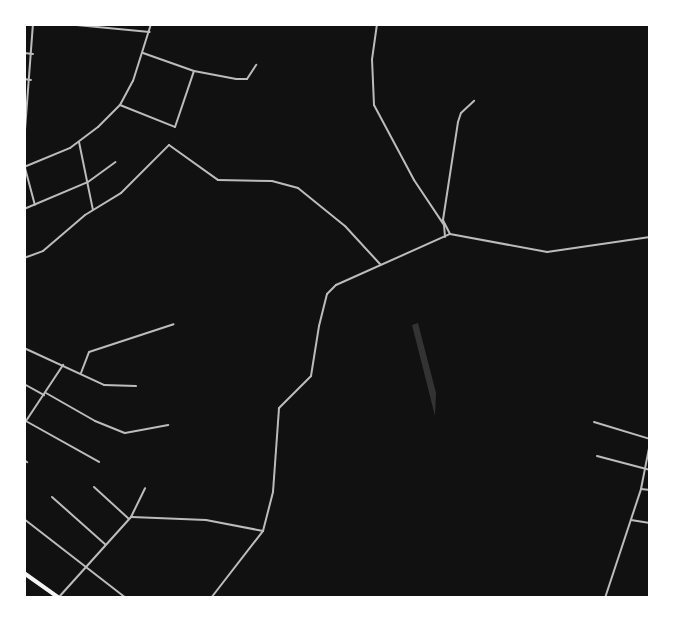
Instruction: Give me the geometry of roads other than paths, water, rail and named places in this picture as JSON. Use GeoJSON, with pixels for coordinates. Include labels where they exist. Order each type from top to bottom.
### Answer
{"type":"FeatureCollection","features":[{"type":"Feature","properties":{"kind":"highway"},"geometry":{"type":"LineString","coordinates":[[24,573],[57,598]]}},
{"type":"Feature","properties":{"kind":"street"},"geometry":{"type":"LineString","coordinates":[[24,25],[33,24],[33,54],[24,142]]}},
{"type":"Feature","properties":{"kind":"street"},"geometry":{"type":"LineString","coordinates":[[66,24],[150,32]]}},
{"type":"Feature","properties":{"kind":"street"},"geometry":{"type":"LineString","coordinates":[[35,205],[25,167],[79,141],[120,105],[144,54],[151,24]]}},
{"type":"Feature","properties":{"kind":"street"},"geometry":{"type":"LineString","coordinates":[[377,24],[372,60],[374,105],[414,180],[450,234]]}},
{"type":"Feature","properties":{"kind":"street"},"geometry":{"type":"LineString","coordinates":[[24,53],[33,54]]}},
{"type":"Feature","properties":{"kind":"street"},"geometry":{"type":"LineString","coordinates":[[144,54],[194,71],[247,79],[256,65]]}},
{"type":"Feature","properties":{"kind":"street"},"geometry":{"type":"LineString","coordinates":[[120,105],[175,127],[194,71]]}},
{"type":"Feature","properties":{"kind":"street"},"geometry":{"type":"LineString","coordinates":[[24,79],[31,80]]}},
{"type":"Feature","properties":{"kind":"street"},"geometry":{"type":"LineString","coordinates":[[444,237],[458,122],[461,113],[474,101]]}},
{"type":"Feature","properties":{"kind":"street"},"geometry":{"type":"LineString","coordinates":[[79,141],[93,210]]}},
{"type":"Feature","properties":{"kind":"street"},"geometry":{"type":"LineString","coordinates":[[24,258],[43,251],[93,210],[144,173],[169,145],[218,180],[272,181],[298,188],[345,226],[380,264]]}},
{"type":"Feature","properties":{"kind":"street"},"geometry":{"type":"LineString","coordinates":[[24,209],[88,182],[116,162]]}},
{"type":"Feature","properties":{"kind":"street"},"geometry":{"type":"LineString","coordinates":[[211,598],[263,531],[273,492],[279,408],[311,376],[327,294],[336,285],[450,234],[547,252],[650,237]]}},
{"type":"Feature","properties":{"kind":"street"},"geometry":{"type":"LineString","coordinates":[[81,373],[89,352],[174,324]]}},
{"type":"Feature","properties":{"kind":"street"},"geometry":{"type":"LineString","coordinates":[[24,348],[104,385],[136,386]]}},
{"type":"Feature","properties":{"kind":"street"},"geometry":{"type":"LineString","coordinates":[[63,365],[25,422],[99,462]]}},
{"type":"Feature","properties":{"kind":"street"},"geometry":{"type":"LineString","coordinates":[[24,384],[95,421],[125,433],[168,425]]}},
{"type":"Feature","properties":{"kind":"street"},"geometry":{"type":"LineString","coordinates":[[594,422],[650,439]]}},
{"type":"Feature","properties":{"kind":"street"},"geometry":{"type":"LineString","coordinates":[[605,598],[641,489],[650,443]]}},
{"type":"Feature","properties":{"kind":"street"},"geometry":{"type":"LineString","coordinates":[[597,456],[650,470]]}},
{"type":"Feature","properties":{"kind":"street"},"geometry":{"type":"LineString","coordinates":[[94,487],[130,518],[206,520],[263,531]]}},
{"type":"Feature","properties":{"kind":"street"},"geometry":{"type":"LineString","coordinates":[[57,598],[82,567],[130,518],[145,488]]}},
{"type":"Feature","properties":{"kind":"street"},"geometry":{"type":"LineString","coordinates":[[641,489],[650,490]]}},
{"type":"Feature","properties":{"kind":"street"},"geometry":{"type":"LineString","coordinates":[[52,497],[105,544]]}},
{"type":"Feature","properties":{"kind":"street"},"geometry":{"type":"LineString","coordinates":[[24,519],[82,567],[126,598]]}},
{"type":"Feature","properties":{"kind":"street"},"geometry":{"type":"LineString","coordinates":[[631,520],[650,523]]}}]}
